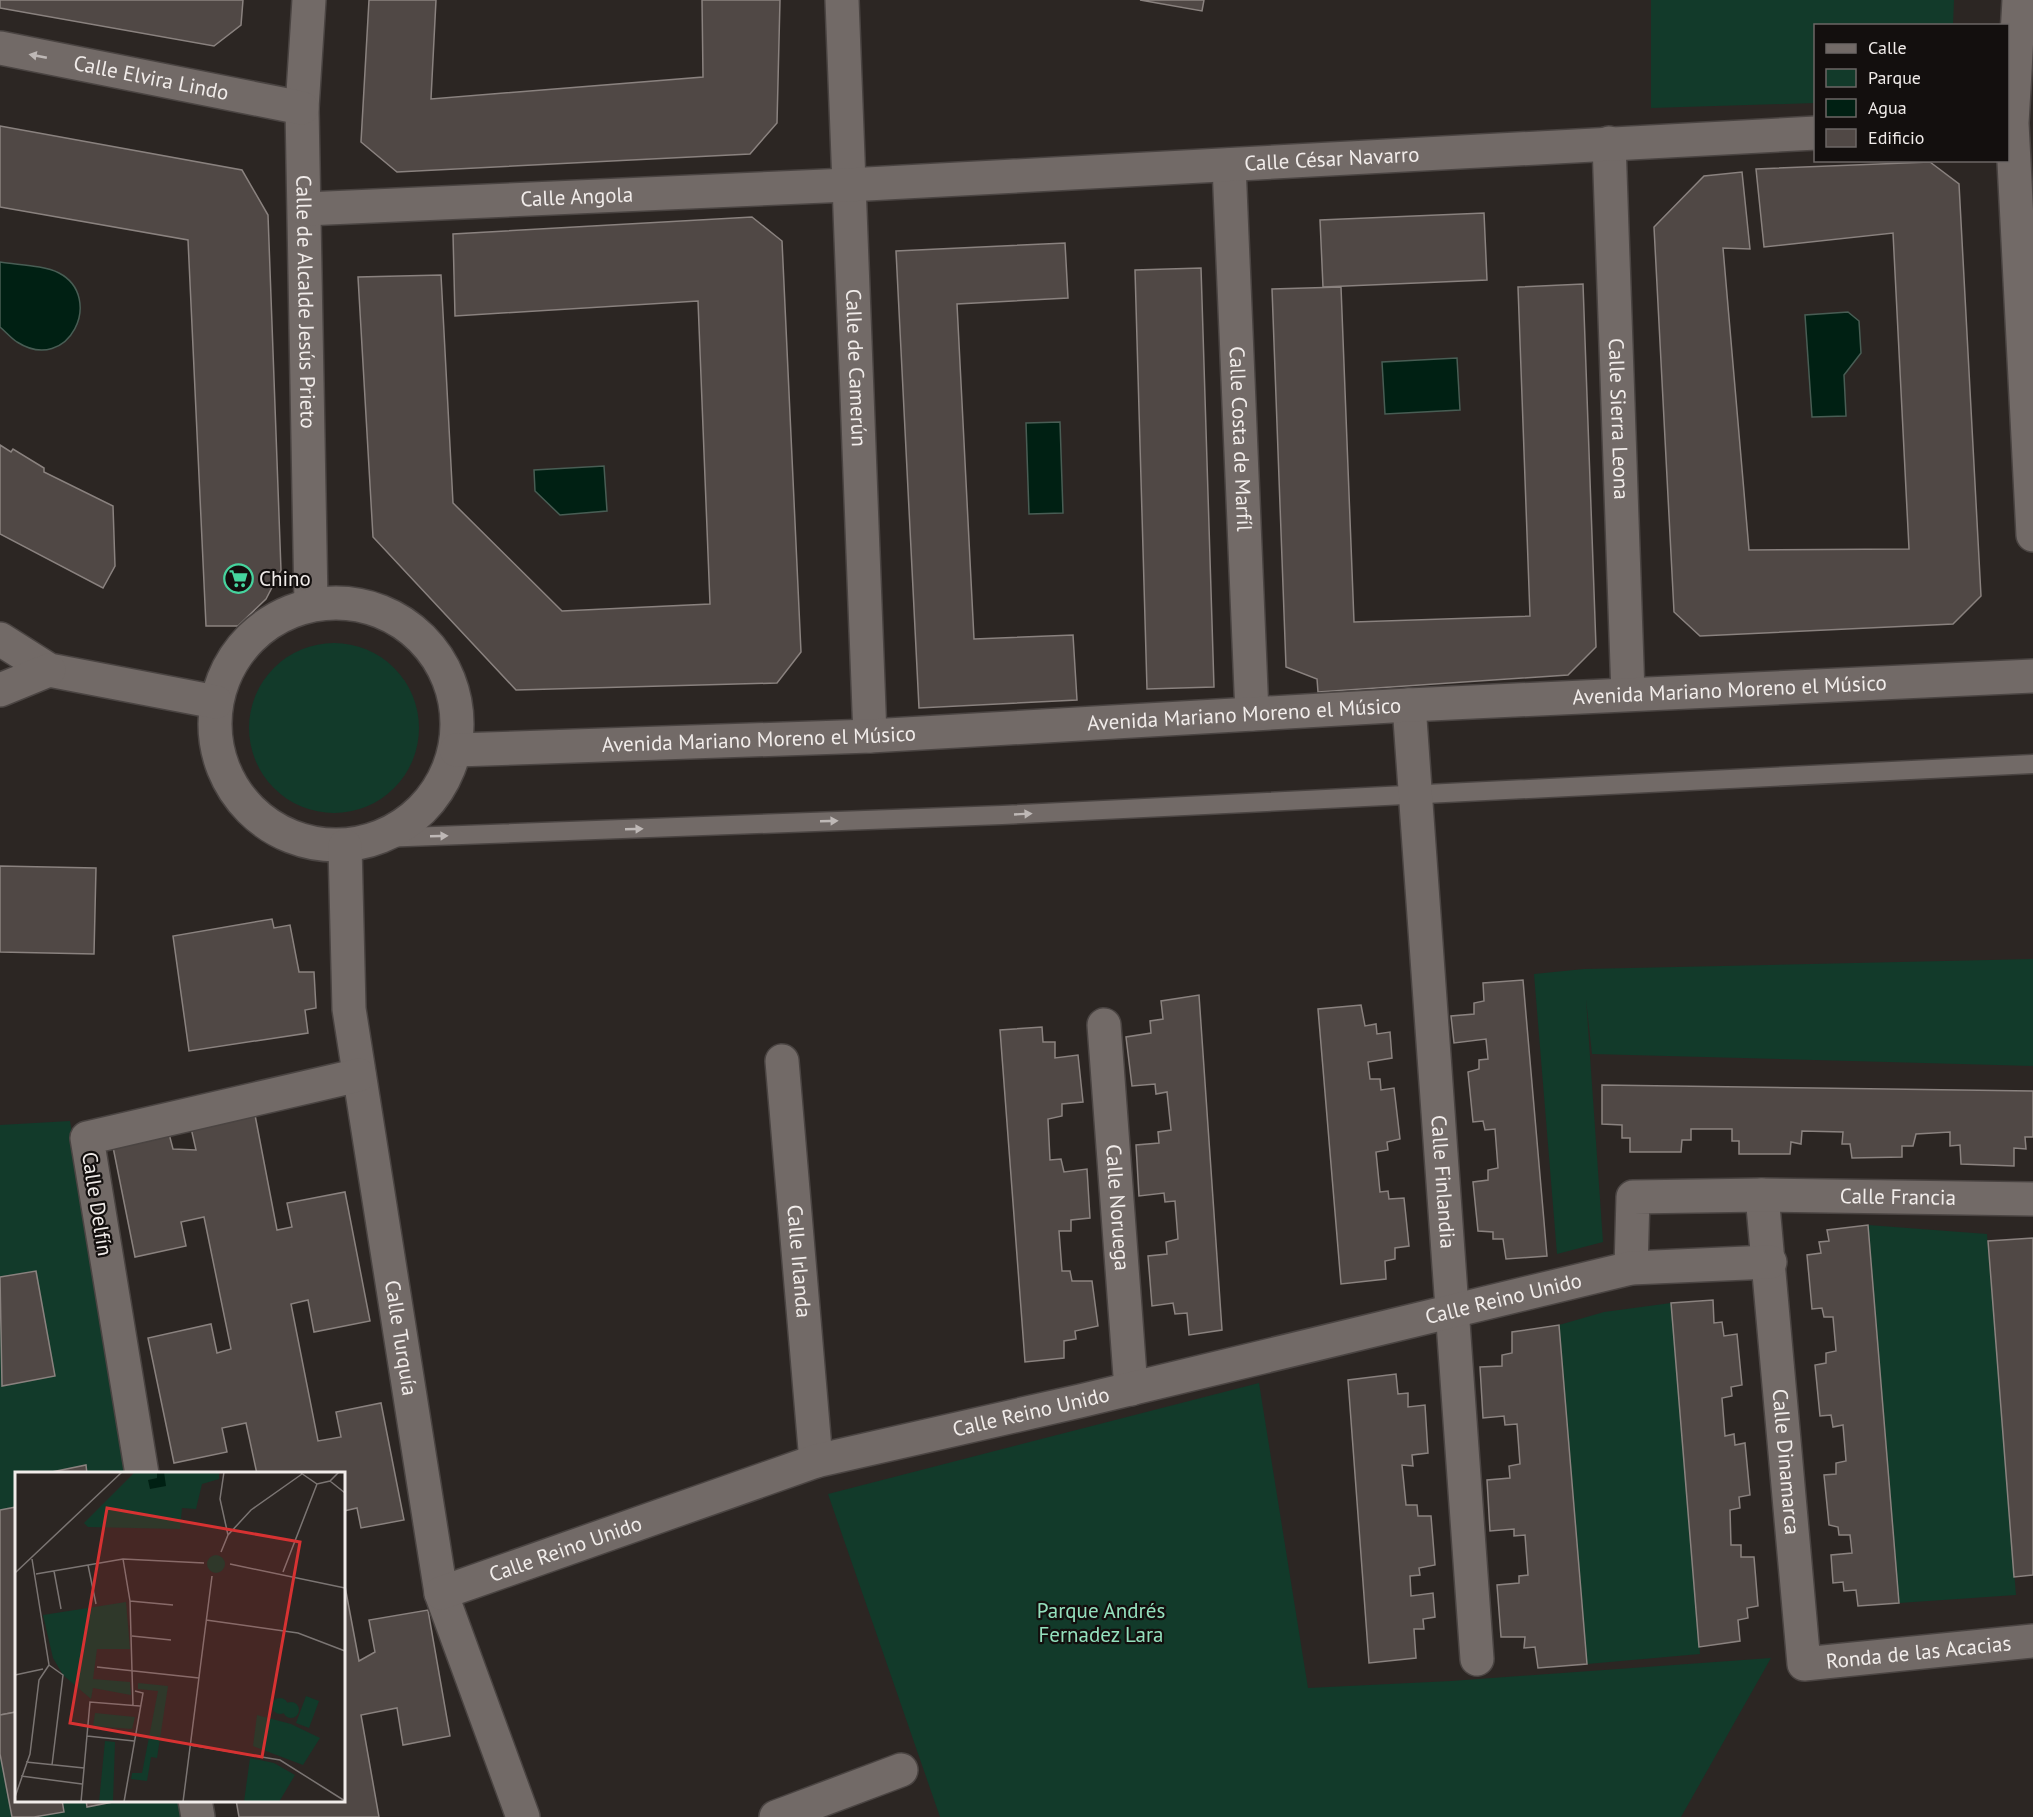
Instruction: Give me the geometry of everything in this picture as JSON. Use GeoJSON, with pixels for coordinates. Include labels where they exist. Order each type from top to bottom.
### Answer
{"type":"FeatureCollection","features":[{"type":"Feature","properties":{"kind":"street","name":"Calle de Alcalde Jesús Prieto"},"geometry":{"type":"LineString","coordinates":[[309,0],[302,108],[311,603]]}},
{"type":"Feature","properties":{"kind":"street","name":"Calle de Camerún"},"geometry":{"type":"LineString","coordinates":[[842,0],[870,736]]}},
{"type":"Feature","properties":{"kind":"street"},"geometry":{"type":"LineString","coordinates":[[2019,0],[2017,123],[2033,535]]}},
{"type":"Feature","properties":{"kind":"street","name":"Calle Elvira Lindo"},"geometry":{"type":"LineString","coordinates":[[0,48],[302,108]]}},
{"type":"Feature","properties":{"kind":"street","name":"Calle César Navarro"},"geometry":{"type":"LineString","coordinates":[[848,185],[1814,133]]}},
{"type":"Feature","properties":{"kind":"street","name":"Calle Sierra Leona"},"geometry":{"type":"LineString","coordinates":[[1609,143],[1628,694]]}},
{"type":"Feature","properties":{"kind":"street","name":"Calle Costa de Marfíl"},"geometry":{"type":"LineString","coordinates":[[1229,165],[1252,714]]}},
{"type":"Feature","properties":{"kind":"street","name":"Calle Angola"},"geometry":{"type":"LineString","coordinates":[[305,209],[848,185]]}},
{"type":"Feature","properties":{"kind":"street"},"geometry":{"type":"LineString","coordinates":[[343,601],[382,610],[418,632],[446,669],[458,731],[456,750],[447,776],[417,816],[380,838],[345,846],[309,843],[268,825],[237,795],[217,751],[216,702],[231,662],[270,620],[311,603],[343,601]]}},
{"type":"Feature","properties":{"kind":"street"},"geometry":{"type":"LineString","coordinates":[[0,639],[49,670],[216,702]]}},
{"type":"Feature","properties":{"kind":"street"},"geometry":{"type":"LineString","coordinates":[[0,690],[49,670]]}},
{"type":"Feature","properties":{"kind":"street","name":"Avenida Mariano Moreno el Músico"},"geometry":{"type":"LineString","coordinates":[[456,750],[870,736],[1409,705],[2033,676]]}},
{"type":"Feature","properties":{"kind":"street","name":"Calle Finlandia"},"geometry":{"type":"LineString","coordinates":[[1409,705],[1477,1659]]}},
{"type":"Feature","properties":{"kind":"street","name":"Calle Turquía"},"geometry":{"type":"LineString","coordinates":[[345,846],[349,1009],[441,1593],[522,1817]]}},
{"type":"Feature","properties":{"kind":"street","name":"Calle Noruega"},"geometry":{"type":"LineString","coordinates":[[1104,1025],[1131,1389]]}},
{"type":"Feature","properties":{"kind":"street","name":"Calle Irlanda"},"geometry":{"type":"LineString","coordinates":[[782,1061],[816,1461]]}},
{"type":"Feature","properties":{"kind":"street","name":"Calle Delfín"},"geometry":{"type":"LineString","coordinates":[[142,1472],[87,1138],[359,1075]]}},
{"type":"Feature","properties":{"kind":"street","name":"Calle Francia"},"geometry":{"type":"LineString","coordinates":[[1631,1268],[1633,1197],[1762,1195],[2033,1199]]}},
{"type":"Feature","properties":{"kind":"street","name":"Calle Dinamarca"},"geometry":{"type":"LineString","coordinates":[[1762,1195],[1770,1262],[1804,1664]]}},
{"type":"Feature","properties":{"kind":"street","name":"Calle Reino Unido"},"geometry":{"type":"LineString","coordinates":[[441,1593],[816,1461],[1452,1313],[1631,1268],[1770,1262]]}},
{"type":"Feature","properties":{"kind":"street","name":"Ronda de las Acacias"},"geometry":{"type":"LineString","coordinates":[[1804,1664],[2033,1641]]}},
{"type":"Feature","properties":{"kind":"street"},"geometry":{"type":"LineString","coordinates":[[776,1817],[901,1770]]}},
{"type":"Feature","properties":{"kind":"street"},"geometry":{"type":"LineString","coordinates":[[195,1802],[198,1817]]}},
{"type":"Feature","properties":{"kind":"lane"},"geometry":{"type":"LineString","coordinates":[[380,838],[1417,796],[2033,764]]}},
{"type":"Feature","properties":{"kind":"green space"},"geometry":{"type":"Polygon","coordinates":[[[1651,0],[1954,0],[1953,24],[1814,24],[1814,103],[1651,108],[1651,0]]]}},
{"type":"Feature","properties":{"kind":"green space"},"geometry":{"type":"Polygon","coordinates":[[[334,643],[366,650],[394,668],[412,696],[419,728],[412,760],[394,788],[366,806],[334,813],[302,806],[274,788],[256,760],[249,728],[256,696],[274,668],[302,650],[334,643]]]}},
{"type":"Feature","properties":{"kind":"green space"},"geometry":{"type":"Polygon","coordinates":[[[2033,959],[2033,1066],[1592,1054],[1586,999],[1603,1242],[1557,1254],[1534,974],[1584,969],[2033,959]]]}},
{"type":"Feature","properties":{"kind":"green space"},"geometry":{"type":"Polygon","coordinates":[[[70,1121],[126,1472],[15,1472],[15,1802],[179,1802],[181,1817],[0,1817],[0,1125],[70,1121]]]}},
{"type":"Feature","properties":{"kind":"green space"},"geometry":{"type":"Polygon","coordinates":[[[1868,1225],[1987,1234],[2016,1595],[1899,1603],[1868,1225]]]}},
{"type":"Feature","properties":{"kind":"green space"},"geometry":{"type":"Polygon","coordinates":[[[1671,1303],[1700,1654],[1587,1664],[1559,1325],[1604,1312],[1671,1303]]]}},
{"type":"Feature","properties":{"kind":"green space","name":"Parque Andrés Fernadez Lara"},"geometry":{"type":"Polygon","coordinates":[[[1259,1383],[1308,1688],[1451,1681],[1771,1658],[1681,1817],[940,1817],[828,1494],[1259,1383]]]}},
{"type":"Feature","properties":{"kind":"water"},"geometry":{"type":"Polygon","coordinates":[[[0,262],[53,270],[73,284],[79,299],[80,314],[75,329],[65,341],[52,349],[36,349],[17,342],[0,327],[0,262]]]}},
{"type":"Feature","properties":{"kind":"water"},"geometry":{"type":"Polygon","coordinates":[[[1848,312],[1859,321],[1861,353],[1844,375],[1846,416],[1812,417],[1805,315],[1848,312]]]}},
{"type":"Feature","properties":{"kind":"water"},"geometry":{"type":"Polygon","coordinates":[[[1457,358],[1460,410],[1385,414],[1382,362],[1457,358]]]}},
{"type":"Feature","properties":{"kind":"water"},"geometry":{"type":"Polygon","coordinates":[[[1060,422],[1063,513],[1029,514],[1026,423],[1060,422]]]}},
{"type":"Feature","properties":{"kind":"water"},"geometry":{"type":"Polygon","coordinates":[[[604,466],[607,511],[560,515],[535,491],[534,470],[604,466]]]}},
{"type":"Feature","properties":{"kind":"building"},"geometry":{"type":"Polygon","coordinates":[[[0,0],[243,0],[241,25],[214,46],[0,8],[0,0]]]}},
{"type":"Feature","properties":{"kind":"building"},"geometry":{"type":"Polygon","coordinates":[[[369,0],[436,0],[431,99],[703,77],[702,0],[780,0],[777,123],[750,154],[397,172],[361,142],[369,0]]]}},
{"type":"Feature","properties":{"kind":"building"},"geometry":{"type":"Polygon","coordinates":[[[1140,0],[1204,0],[1202,11],[1140,0]]]}},
{"type":"Feature","properties":{"kind":"building"},"geometry":{"type":"Polygon","coordinates":[[[0,126],[242,170],[268,215],[281,570],[266,599],[238,626],[206,626],[188,240],[0,207],[0,126]]]}},
{"type":"Feature","properties":{"kind":"building"},"geometry":{"type":"Polygon","coordinates":[[[1930,162],[1959,184],[1981,596],[1953,624],[1700,636],[1674,612],[1654,227],[1704,176],[1742,172],[1750,249],[1723,248],[1749,550],[1909,549],[1893,233],[1764,247],[1756,169],[1930,162]]]}},
{"type":"Feature","properties":{"kind":"building"},"geometry":{"type":"Polygon","coordinates":[[[1484,213],[1487,280],[1323,287],[1320,220],[1484,213]]]}},
{"type":"Feature","properties":{"kind":"building"},"geometry":{"type":"Polygon","coordinates":[[[752,217],[782,241],[801,652],[777,683],[516,690],[373,537],[358,277],[441,275],[453,503],[562,611],[710,604],[698,301],[455,316],[453,234],[752,217]]]}},
{"type":"Feature","properties":{"kind":"building"},"geometry":{"type":"Polygon","coordinates":[[[1065,243],[1068,298],[957,304],[974,639],[1073,635],[1077,700],[919,708],[896,251],[1065,243]]]}},
{"type":"Feature","properties":{"kind":"building"},"geometry":{"type":"Polygon","coordinates":[[[1201,268],[1214,687],[1147,689],[1135,270],[1201,268]]]}},
{"type":"Feature","properties":{"kind":"building"},"geometry":{"type":"Polygon","coordinates":[[[1583,284],[1596,647],[1568,675],[1318,692],[1317,679],[1286,667],[1272,289],[1341,287],[1354,622],[1530,616],[1518,287],[1583,284]]]}},
{"type":"Feature","properties":{"kind":"building"},"geometry":{"type":"Polygon","coordinates":[[[0,445],[11,452],[13,449],[44,468],[44,472],[113,506],[115,566],[103,588],[0,534],[0,445]]]}},
{"type":"Feature","properties":{"kind":"building"},"geometry":{"type":"Polygon","coordinates":[[[0,866],[96,868],[94,954],[0,952],[0,866]]]}},
{"type":"Feature","properties":{"kind":"building"},"geometry":{"type":"Polygon","coordinates":[[[272,919],[274,928],[290,925],[299,972],[314,972],[316,1008],[305,1010],[308,1033],[189,1051],[173,936],[272,919]]]}},
{"type":"Feature","properties":{"kind":"building"},"geometry":{"type":"Polygon","coordinates":[[[1523,980],[1547,1256],[1506,1259],[1503,1239],[1493,1239],[1493,1232],[1478,1231],[1473,1182],[1488,1180],[1488,1170],[1498,1168],[1495,1129],[1485,1130],[1483,1121],[1473,1122],[1468,1072],[1479,1069],[1479,1060],[1488,1059],[1486,1039],[1454,1043],[1451,1016],[1474,1014],[1474,1003],[1484,1001],[1483,983],[1523,980]]]}},
{"type":"Feature","properties":{"kind":"building"},"geometry":{"type":"Polygon","coordinates":[[[1199,995],[1222,1330],[1189,1335],[1187,1313],[1175,1314],[1173,1303],[1152,1306],[1148,1256],[1167,1254],[1166,1242],[1178,1239],[1175,1201],[1165,1202],[1164,1193],[1139,1196],[1136,1145],[1159,1143],[1158,1132],[1171,1130],[1167,1092],[1156,1094],[1155,1084],[1132,1086],[1126,1037],[1151,1033],[1150,1021],[1163,1019],[1161,1001],[1199,995]]]}},
{"type":"Feature","properties":{"kind":"building"},"geometry":{"type":"Polygon","coordinates":[[[1361,1005],[1365,1026],[1376,1024],[1377,1034],[1390,1032],[1392,1058],[1368,1062],[1370,1079],[1380,1079],[1381,1090],[1394,1088],[1400,1139],[1387,1142],[1388,1150],[1376,1152],[1380,1192],[1388,1191],[1389,1199],[1404,1198],[1409,1246],[1395,1248],[1395,1259],[1385,1261],[1386,1279],[1341,1284],[1318,1009],[1361,1005]]]}},
{"type":"Feature","properties":{"kind":"building"},"geometry":{"type":"Polygon","coordinates":[[[1042,1027],[1043,1042],[1055,1042],[1055,1058],[1078,1055],[1083,1102],[1062,1104],[1062,1116],[1048,1119],[1050,1160],[1061,1159],[1064,1172],[1087,1169],[1090,1218],[1071,1220],[1071,1231],[1059,1231],[1062,1271],[1070,1271],[1072,1281],[1092,1281],[1098,1326],[1075,1331],[1076,1339],[1064,1341],[1064,1358],[1025,1362],[1000,1030],[1042,1027]]]}},
{"type":"Feature","properties":{"kind":"building"},"geometry":{"type":"Polygon","coordinates":[[[1602,1085],[2033,1091],[2033,1137],[2025,1137],[2026,1149],[2014,1148],[2014,1166],[1961,1164],[1960,1145],[1950,1146],[1950,1132],[1916,1134],[1913,1146],[1902,1146],[1902,1157],[1852,1158],[1850,1144],[1842,1144],[1843,1132],[1802,1131],[1801,1144],[1791,1142],[1790,1154],[1739,1154],[1739,1141],[1732,1141],[1732,1129],[1691,1129],[1691,1140],[1682,1140],[1681,1152],[1630,1152],[1630,1138],[1622,1138],[1622,1125],[1602,1124],[1602,1085]]]}},
{"type":"Feature","properties":{"kind":"building"},"geometry":{"type":"Polygon","coordinates":[[[255,1115],[277,1230],[292,1227],[287,1203],[345,1192],[370,1321],[314,1332],[308,1300],[291,1304],[318,1441],[341,1437],[336,1412],[381,1403],[404,1520],[361,1528],[357,1508],[345,1511],[345,1472],[257,1472],[246,1423],[222,1428],[227,1452],[174,1463],[148,1338],[211,1324],[217,1353],[231,1349],[204,1217],[181,1222],[186,1246],[135,1257],[112,1142],[168,1130],[173,1149],[196,1150],[191,1128],[255,1115]]]}},
{"type":"Feature","properties":{"kind":"building"},"geometry":{"type":"Polygon","coordinates":[[[1868,1225],[1899,1603],[1858,1606],[1856,1590],[1844,1591],[1843,1582],[1833,1583],[1831,1555],[1852,1553],[1850,1535],[1839,1535],[1838,1527],[1829,1525],[1824,1475],[1836,1474],[1836,1463],[1846,1461],[1843,1425],[1833,1427],[1831,1415],[1820,1416],[1815,1365],[1826,1363],[1826,1353],[1836,1351],[1833,1317],[1824,1317],[1822,1308],[1812,1309],[1807,1255],[1821,1253],[1819,1242],[1829,1241],[1827,1230],[1868,1225]]]}},
{"type":"Feature","properties":{"kind":"building"},"geometry":{"type":"Polygon","coordinates":[[[2033,1238],[2033,1575],[2014,1577],[1988,1241],[2033,1238]]]}},
{"type":"Feature","properties":{"kind":"building"},"geometry":{"type":"Polygon","coordinates":[[[36,1271],[55,1376],[2,1386],[0,1277],[36,1271]]]}},
{"type":"Feature","properties":{"kind":"building"},"geometry":{"type":"Polygon","coordinates":[[[1713,1300],[1714,1323],[1722,1322],[1724,1336],[1737,1334],[1742,1385],[1731,1387],[1732,1396],[1722,1398],[1725,1436],[1734,1434],[1735,1445],[1745,1443],[1750,1495],[1739,1497],[1740,1508],[1730,1510],[1731,1545],[1741,1545],[1741,1557],[1754,1557],[1758,1606],[1747,1608],[1748,1618],[1738,1620],[1740,1641],[1699,1647],[1671,1303],[1713,1300]]]}},
{"type":"Feature","properties":{"kind":"building"},"geometry":{"type":"Polygon","coordinates":[[[1559,1325],[1587,1664],[1538,1668],[1535,1647],[1524,1648],[1525,1637],[1501,1637],[1497,1585],[1519,1583],[1519,1576],[1528,1575],[1525,1535],[1514,1536],[1514,1529],[1490,1531],[1487,1480],[1510,1478],[1509,1466],[1520,1464],[1517,1424],[1505,1425],[1504,1416],[1483,1418],[1480,1367],[1502,1366],[1502,1355],[1512,1353],[1512,1332],[1559,1325]]]}},
{"type":"Feature","properties":{"kind":"building"},"geometry":{"type":"Polygon","coordinates":[[[1396,1374],[1398,1394],[1408,1393],[1408,1407],[1425,1405],[1428,1453],[1412,1455],[1413,1466],[1402,1465],[1406,1505],[1417,1505],[1418,1516],[1431,1516],[1435,1565],[1419,1568],[1420,1575],[1410,1576],[1411,1596],[1433,1593],[1435,1617],[1423,1619],[1424,1629],[1414,1629],[1416,1658],[1369,1663],[1348,1380],[1396,1374]]]}},
{"type":"Feature","properties":{"kind":"building"},"geometry":{"type":"Polygon","coordinates":[[[86,1465],[87,1472],[52,1472],[86,1465]]]}},
{"type":"Feature","properties":{"kind":"building"},"geometry":{"type":"Polygon","coordinates":[[[15,1507],[15,1712],[0,1715],[0,1510],[15,1507]]]}},
{"type":"Feature","properties":{"kind":"building"},"geometry":{"type":"Polygon","coordinates":[[[345,1586],[359,1661],[375,1652],[369,1620],[428,1610],[450,1736],[403,1745],[397,1708],[361,1715],[379,1817],[239,1817],[236,1802],[345,1802],[345,1586]]]}},
{"type":"Feature","properties":{"kind":"building"},"geometry":{"type":"Polygon","coordinates":[[[15,1712],[15,1802],[62,1802],[64,1812],[34,1817],[12,1817],[0,1754],[0,1715],[15,1712]]]}},
{"type":"Feature","properties":{"kind":"building"},"geometry":{"type":"Polygon","coordinates":[[[86,1802],[113,1802],[87,1807],[86,1802]]]}},
{"type":"Feature","properties":{"kind":"place","name":"Chino"},"geometry":{"type":"Point","coordinates":[238,579]}}]}
